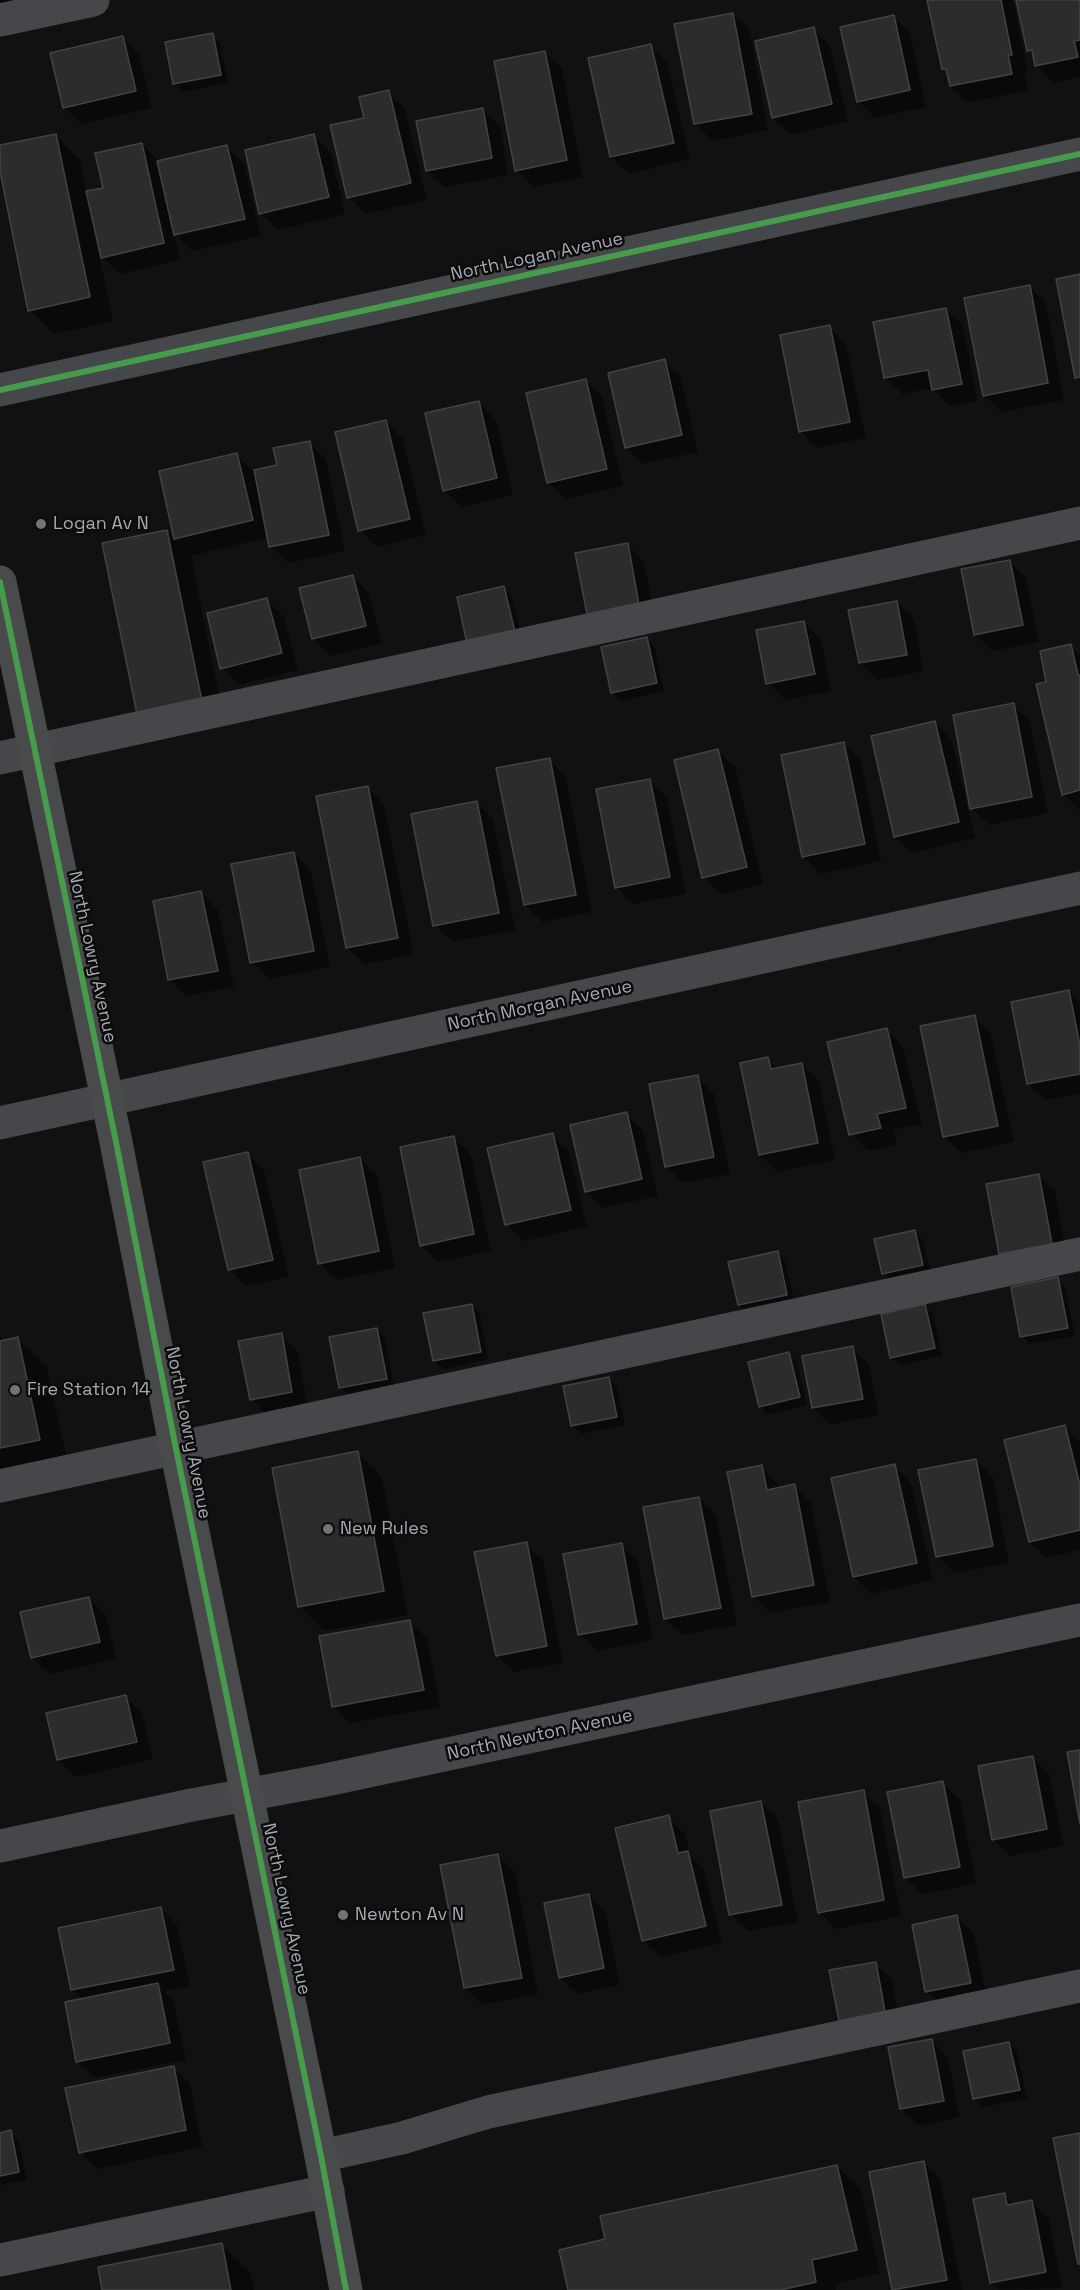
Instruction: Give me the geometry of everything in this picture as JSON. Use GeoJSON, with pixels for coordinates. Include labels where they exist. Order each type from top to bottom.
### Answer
{"type":"FeatureCollection","features":[{"type":"Feature","properties":{"kind":"main road","name":"North Lowry Avenue"},"geometry":{"type":"LineString","coordinates":[[0,582],[321,2156],[346,2290]]}},
{"type":"Feature","properties":{"kind":"street"},"geometry":{"type":"LineString","coordinates":[[0,20],[93,0]]}},
{"type":"Feature","properties":{"kind":"street","name":"North Logan Avenue"},"geometry":{"type":"LineString","coordinates":[[0,390],[1080,153]]}},
{"type":"Feature","properties":{"kind":"street"},"geometry":{"type":"LineString","coordinates":[[0,758],[1080,523]]}},
{"type":"Feature","properties":{"kind":"street","name":"North Morgan Avenue"},"geometry":{"type":"LineString","coordinates":[[0,1123],[1080,888]]}},
{"type":"Feature","properties":{"kind":"street"},"geometry":{"type":"LineString","coordinates":[[0,1486],[1080,1254]]}},
{"type":"Feature","properties":{"kind":"street","name":"North Newton Avenue"},"geometry":{"type":"LineString","coordinates":[[0,1846],[1080,1620]]}},
{"type":"Feature","properties":{"kind":"street"},"geometry":{"type":"LineString","coordinates":[[321,2156],[402,2138],[488,2112],[1080,1986]]}},
{"type":"Feature","properties":{"kind":"street"},"geometry":{"type":"LineString","coordinates":[[0,2260],[328,2191]]}},
{"type":"Feature","properties":{"kind":"building"},"geometry":{"type":"Polygon","coordinates":[[[927,0],[1001,0],[1012,55],[1008,55],[1012,74],[950,86],[946,69],[942,69],[927,0]]]}},
{"type":"Feature","properties":{"kind":"building"},"geometry":{"type":"Polygon","coordinates":[[[1016,0],[1080,0],[1080,40],[1074,41],[1078,57],[1035,66],[1032,50],[1027,51],[1016,0]]]}},
{"type":"Feature","properties":{"kind":"building"},"geometry":{"type":"Polygon","coordinates":[[[733,13],[752,114],[694,124],[674,24],[733,13]]]}},
{"type":"Feature","properties":{"kind":"building"},"geometry":{"type":"Polygon","coordinates":[[[894,15],[910,90],[857,102],[840,27],[894,15]]]}},
{"type":"Feature","properties":{"kind":"building"},"geometry":{"type":"Polygon","coordinates":[[[814,27],[832,104],[772,118],[755,41],[814,27]]]}},
{"type":"Feature","properties":{"kind":"building"},"geometry":{"type":"Polygon","coordinates":[[[213,33],[221,75],[173,84],[165,42],[213,33]]]}},
{"type":"Feature","properties":{"kind":"building"},"geometry":{"type":"Polygon","coordinates":[[[123,36],[136,91],[63,108],[50,53],[123,36]]]}},
{"type":"Feature","properties":{"kind":"building"},"geometry":{"type":"Polygon","coordinates":[[[651,44],[674,143],[610,157],[588,58],[651,44]]]}},
{"type":"Feature","properties":{"kind":"building"},"geometry":{"type":"Polygon","coordinates":[[[545,51],[567,160],[515,171],[494,61],[545,51]]]}},
{"type":"Feature","properties":{"kind":"building"},"geometry":{"type":"Polygon","coordinates":[[[389,90],[411,183],[347,198],[330,125],[364,118],[359,97],[389,90]]]}},
{"type":"Feature","properties":{"kind":"building"},"geometry":{"type":"Polygon","coordinates":[[[483,108],[492,158],[426,171],[416,121],[483,108]]]}},
{"type":"Feature","properties":{"kind":"building"},"geometry":{"type":"Polygon","coordinates":[[[56,134],[90,297],[28,311],[0,171],[0,145],[56,134]]]}},
{"type":"Feature","properties":{"kind":"building"},"geometry":{"type":"Polygon","coordinates":[[[314,134],[329,197],[259,214],[245,150],[314,134]]]}},
{"type":"Feature","properties":{"kind":"building"},"geometry":{"type":"Polygon","coordinates":[[[142,143],[164,243],[101,258],[86,191],[103,188],[95,153],[142,143]]]}},
{"type":"Feature","properties":{"kind":"building"},"geometry":{"type":"Polygon","coordinates":[[[227,145],[245,219],[174,235],[157,161],[227,145]]]}},
{"type":"Feature","properties":{"kind":"building"},"geometry":{"type":"Polygon","coordinates":[[[1080,274],[1080,377],[1075,378],[1056,279],[1080,274]]]}},
{"type":"Feature","properties":{"kind":"building"},"geometry":{"type":"Polygon","coordinates":[[[1030,285],[1048,383],[983,396],[964,298],[1030,285]]]}},
{"type":"Feature","properties":{"kind":"building"},"geometry":{"type":"Polygon","coordinates":[[[946,308],[962,384],[932,390],[928,370],[884,378],[873,322],[946,308]]]}},
{"type":"Feature","properties":{"kind":"building"},"geometry":{"type":"Polygon","coordinates":[[[830,325],[850,422],[799,432],[780,335],[830,325]]]}},
{"type":"Feature","properties":{"kind":"building"},"geometry":{"type":"Polygon","coordinates":[[[665,359],[682,435],[625,448],[608,373],[665,359]]]}},
{"type":"Feature","properties":{"kind":"building"},"geometry":{"type":"Polygon","coordinates":[[[586,379],[607,469],[547,483],[526,393],[586,379]]]}},
{"type":"Feature","properties":{"kind":"building"},"geometry":{"type":"Polygon","coordinates":[[[479,401],[497,478],[443,491],[425,413],[479,401]]]}},
{"type":"Feature","properties":{"kind":"building"},"geometry":{"type":"Polygon","coordinates":[[[386,420],[410,519],[358,531],[335,432],[386,420]]]}},
{"type":"Feature","properties":{"kind":"building"},"geometry":{"type":"Polygon","coordinates":[[[310,441],[329,535],[269,547],[254,470],[277,465],[273,448],[310,441]]]}},
{"type":"Feature","properties":{"kind":"building"},"geometry":{"type":"Polygon","coordinates":[[[237,453],[253,520],[174,539],[159,471],[237,453]]]}},
{"type":"Feature","properties":{"kind":"building"},"geometry":{"type":"Polygon","coordinates":[[[167,530],[202,701],[137,714],[102,543],[167,530]]]}},
{"type":"Feature","properties":{"kind":"building"},"geometry":{"type":"Polygon","coordinates":[[[628,543],[639,605],[587,614],[575,553],[628,543]]]}},
{"type":"Feature","properties":{"kind":"building"},"geometry":{"type":"Polygon","coordinates":[[[1010,560],[1023,625],[974,635],[961,569],[1010,560]]]}},
{"type":"Feature","properties":{"kind":"building"},"geometry":{"type":"Polygon","coordinates":[[[353,575],[366,626],[312,639],[299,588],[353,575]]]}},
{"type":"Feature","properties":{"kind":"building"},"geometry":{"type":"Polygon","coordinates":[[[504,586],[515,632],[467,644],[457,597],[504,586]]]}},
{"type":"Feature","properties":{"kind":"building"},"geometry":{"type":"Polygon","coordinates":[[[267,598],[282,653],[220,669],[207,613],[267,598]]]}},
{"type":"Feature","properties":{"kind":"building"},"geometry":{"type":"Polygon","coordinates":[[[897,601],[907,655],[859,663],[848,610],[897,601]]]}},
{"type":"Feature","properties":{"kind":"building"},"geometry":{"type":"Polygon","coordinates":[[[804,621],[815,674],[766,684],[756,630],[804,621]]]}},
{"type":"Feature","properties":{"kind":"building"},"geometry":{"type":"Polygon","coordinates":[[[647,637],[657,683],[611,693],[601,647],[647,637]]]}},
{"type":"Feature","properties":{"kind":"building"},"geometry":{"type":"Polygon","coordinates":[[[1071,644],[1078,675],[1080,675],[1080,790],[1062,795],[1036,684],[1046,682],[1040,651],[1071,644]]]}},
{"type":"Feature","properties":{"kind":"building"},"geometry":{"type":"Polygon","coordinates":[[[1014,703],[1032,797],[970,809],[953,715],[1014,703]]]}},
{"type":"Feature","properties":{"kind":"building"},"geometry":{"type":"Polygon","coordinates":[[[935,721],[959,822],[894,837],[871,736],[935,721]]]}},
{"type":"Feature","properties":{"kind":"building"},"geometry":{"type":"Polygon","coordinates":[[[844,742],[865,844],[802,857],[781,755],[844,742]]]}},
{"type":"Feature","properties":{"kind":"building"},"geometry":{"type":"Polygon","coordinates":[[[718,749],[747,867],[702,878],[674,760],[718,749]]]}},
{"type":"Feature","properties":{"kind":"building"},"geometry":{"type":"Polygon","coordinates":[[[550,758],[576,895],[524,905],[496,768],[550,758]]]}},
{"type":"Feature","properties":{"kind":"building"},"geometry":{"type":"Polygon","coordinates":[[[650,779],[670,877],[615,888],[596,789],[650,779]]]}},
{"type":"Feature","properties":{"kind":"building"},"geometry":{"type":"Polygon","coordinates":[[[368,786],[398,938],[346,948],[316,796],[368,786]]]}},
{"type":"Feature","properties":{"kind":"building"},"geometry":{"type":"Polygon","coordinates":[[[477,801],[499,913],[433,926],[411,814],[477,801]]]}},
{"type":"Feature","properties":{"kind":"building"},"geometry":{"type":"Polygon","coordinates":[[[294,852],[314,951],[250,963],[231,864],[294,852]]]}},
{"type":"Feature","properties":{"kind":"building"},"geometry":{"type":"Polygon","coordinates":[[[201,891],[218,971],[168,980],[153,901],[201,891]]]}},
{"type":"Feature","properties":{"kind":"building"},"geometry":{"type":"Polygon","coordinates":[[[1069,990],[1080,1046],[1080,1074],[1027,1084],[1011,1002],[1069,990]]]}},
{"type":"Feature","properties":{"kind":"building"},"geometry":{"type":"Polygon","coordinates":[[[975,1015],[998,1126],[943,1137],[920,1026],[975,1015]]]}},
{"type":"Feature","properties":{"kind":"building"},"geometry":{"type":"Polygon","coordinates":[[[887,1028],[906,1108],[877,1114],[881,1128],[849,1135],[827,1042],[887,1028]]]}},
{"type":"Feature","properties":{"kind":"building"},"geometry":{"type":"Polygon","coordinates":[[[768,1057],[771,1069],[802,1063],[818,1143],[759,1155],[740,1063],[768,1057]]]}},
{"type":"Feature","properties":{"kind":"building"},"geometry":{"type":"Polygon","coordinates":[[[698,1075],[714,1157],[665,1167],[649,1084],[698,1075]]]}},
{"type":"Feature","properties":{"kind":"building"},"geometry":{"type":"Polygon","coordinates":[[[627,1112],[642,1179],[585,1192],[570,1125],[627,1112]]]}},
{"type":"Feature","properties":{"kind":"building"},"geometry":{"type":"Polygon","coordinates":[[[553,1133],[571,1210],[505,1225],[487,1148],[553,1133]]]}},
{"type":"Feature","properties":{"kind":"building"},"geometry":{"type":"Polygon","coordinates":[[[454,1136],[474,1234],[420,1246],[400,1147],[454,1136]]]}},
{"type":"Feature","properties":{"kind":"building"},"geometry":{"type":"Polygon","coordinates":[[[248,1152],[273,1260],[228,1270],[203,1162],[248,1152]]]}},
{"type":"Feature","properties":{"kind":"building"},"geometry":{"type":"Polygon","coordinates":[[[360,1157],[379,1251],[318,1264],[299,1170],[360,1157]]]}},
{"type":"Feature","properties":{"kind":"building"},"geometry":{"type":"Polygon","coordinates":[[[1039,1174],[1052,1244],[999,1254],[986,1184],[1039,1174]]]}},
{"type":"Feature","properties":{"kind":"building"},"geometry":{"type":"Polygon","coordinates":[[[915,1230],[923,1265],[882,1274],[874,1239],[915,1230]]]}},
{"type":"Feature","properties":{"kind":"building"},"geometry":{"type":"Polygon","coordinates":[[[778,1251],[787,1295],[738,1305],[728,1262],[778,1251]]]}},
{"type":"Feature","properties":{"kind":"building"},"geometry":{"type":"Polygon","coordinates":[[[1058,1277],[1068,1328],[1020,1337],[1011,1287],[1058,1277]]]}},
{"type":"Feature","properties":{"kind":"building"},"geometry":{"type":"Polygon","coordinates":[[[472,1304],[481,1352],[433,1361],[423,1313],[472,1304]]]}},
{"type":"Feature","properties":{"kind":"building"},"geometry":{"type":"Polygon","coordinates":[[[925,1304],[935,1348],[890,1358],[881,1314],[925,1304]]]}},
{"type":"Feature","properties":{"kind":"building"},"geometry":{"type":"Polygon","coordinates":[[[377,1328],[387,1379],[339,1388],[329,1337],[377,1328]]]}},
{"type":"Feature","properties":{"kind":"building"},"geometry":{"type":"Polygon","coordinates":[[[282,1333],[292,1392],[250,1400],[238,1341],[282,1333]]]}},
{"type":"Feature","properties":{"kind":"building","name":"Fire Station 14"},"geometry":{"type":"Polygon","coordinates":[[[18,1337],[40,1440],[0,1448],[0,1341],[18,1337]]]}},
{"type":"Feature","properties":{"kind":"building"},"geometry":{"type":"Polygon","coordinates":[[[853,1346],[863,1399],[812,1408],[802,1356],[853,1346]]]}},
{"type":"Feature","properties":{"kind":"building"},"geometry":{"type":"Polygon","coordinates":[[[789,1352],[800,1397],[759,1407],[748,1362],[789,1352]]]}},
{"type":"Feature","properties":{"kind":"building"},"geometry":{"type":"Polygon","coordinates":[[[609,1377],[617,1417],[571,1426],[563,1386],[609,1377]]]}},
{"type":"Feature","properties":{"kind":"building"},"geometry":{"type":"Polygon","coordinates":[[[1065,1425],[1080,1485],[1080,1530],[1029,1542],[1004,1440],[1065,1425]]]}},
{"type":"Feature","properties":{"kind":"building","name":"New Rules"},"geometry":{"type":"Polygon","coordinates":[[[358,1451],[384,1591],[298,1607],[272,1468],[358,1451]]]}},
{"type":"Feature","properties":{"kind":"building"},"geometry":{"type":"Polygon","coordinates":[[[976,1459],[993,1546],[936,1557],[918,1470],[976,1459]]]}},
{"type":"Feature","properties":{"kind":"building"},"geometry":{"type":"Polygon","coordinates":[[[895,1464],[917,1563],[853,1577],[831,1478],[895,1464]]]}},
{"type":"Feature","properties":{"kind":"building"},"geometry":{"type":"Polygon","coordinates":[[[762,1465],[767,1490],[795,1484],[814,1585],[752,1597],[727,1472],[762,1465]]]}},
{"type":"Feature","properties":{"kind":"building"},"geometry":{"type":"Polygon","coordinates":[[[699,1497],[721,1608],[664,1619],[643,1507],[699,1497]]]}},
{"type":"Feature","properties":{"kind":"building"},"geometry":{"type":"Polygon","coordinates":[[[527,1542],[547,1646],[496,1656],[474,1552],[527,1542]]]}},
{"type":"Feature","properties":{"kind":"building"},"geometry":{"type":"Polygon","coordinates":[[[622,1543],[637,1624],[578,1635],[563,1554],[622,1543]]]}},
{"type":"Feature","properties":{"kind":"building"},"geometry":{"type":"Polygon","coordinates":[[[89,1597],[100,1642],[31,1658],[20,1612],[89,1597]]]}},
{"type":"Feature","properties":{"kind":"building"},"geometry":{"type":"Polygon","coordinates":[[[410,1620],[424,1690],[332,1707],[319,1636],[410,1620]]]}},
{"type":"Feature","properties":{"kind":"building"},"geometry":{"type":"Polygon","coordinates":[[[126,1695],[137,1742],[57,1760],[46,1713],[126,1695]]]}},
{"type":"Feature","properties":{"kind":"building"},"geometry":{"type":"Polygon","coordinates":[[[1080,1750],[1080,1824],[1067,1752],[1080,1750]]]}},
{"type":"Feature","properties":{"kind":"building"},"geometry":{"type":"Polygon","coordinates":[[[1033,1756],[1047,1829],[992,1840],[978,1766],[1033,1756]]]}},
{"type":"Feature","properties":{"kind":"building"},"geometry":{"type":"Polygon","coordinates":[[[943,1781],[960,1867],[904,1878],[887,1792],[943,1781]]]}},
{"type":"Feature","properties":{"kind":"building"},"geometry":{"type":"Polygon","coordinates":[[[864,1790],[884,1900],[818,1913],[798,1802],[864,1790]]]}},
{"type":"Feature","properties":{"kind":"building"},"geometry":{"type":"Polygon","coordinates":[[[761,1801],[782,1905],[729,1915],[710,1811],[761,1801]]]}},
{"type":"Feature","properties":{"kind":"building"},"geometry":{"type":"Polygon","coordinates":[[[669,1815],[678,1853],[688,1851],[706,1926],[642,1941],[615,1828],[669,1815]]]}},
{"type":"Feature","properties":{"kind":"building"},"geometry":{"type":"Polygon","coordinates":[[[498,1854],[522,1978],[464,1988],[440,1865],[498,1854]]]}},
{"type":"Feature","properties":{"kind":"building"},"geometry":{"type":"Polygon","coordinates":[[[589,1894],[604,1968],[559,1978],[544,1903],[589,1894]]]}},
{"type":"Feature","properties":{"kind":"building"},"geometry":{"type":"Polygon","coordinates":[[[161,1907],[174,1970],[71,1990],[58,1928],[161,1907]]]}},
{"type":"Feature","properties":{"kind":"building"},"geometry":{"type":"Polygon","coordinates":[[[957,1915],[971,1983],[925,1992],[912,1925],[957,1915]]]}},
{"type":"Feature","properties":{"kind":"building"},"geometry":{"type":"Polygon","coordinates":[[[876,1962],[886,2017],[840,2026],[829,1970],[876,1962]]]}},
{"type":"Feature","properties":{"kind":"building"},"geometry":{"type":"Polygon","coordinates":[[[158,1983],[170,2043],[76,2062],[65,2002],[158,1983]]]}},
{"type":"Feature","properties":{"kind":"building"},"geometry":{"type":"Polygon","coordinates":[[[932,2039],[944,2101],[900,2109],[888,2047],[932,2039]]]}},
{"type":"Feature","properties":{"kind":"building"},"geometry":{"type":"Polygon","coordinates":[[[1009,2042],[1020,2090],[973,2099],[963,2051],[1009,2042]]]}},
{"type":"Feature","properties":{"kind":"building"},"geometry":{"type":"Polygon","coordinates":[[[174,2066],[186,2130],[79,2153],[65,2088],[174,2066]]]}},
{"type":"Feature","properties":{"kind":"building"},"geometry":{"type":"Polygon","coordinates":[[[11,2130],[19,2172],[0,2176],[0,2133],[11,2130]]]}},
{"type":"Feature","properties":{"kind":"building"},"geometry":{"type":"Polygon","coordinates":[[[1080,2133],[1080,2264],[1078,2264],[1053,2138],[1080,2133]]]}},
{"type":"Feature","properties":{"kind":"building"},"geometry":{"type":"Polygon","coordinates":[[[924,2161],[947,2280],[892,2290],[869,2172],[924,2161]]]}},
{"type":"Feature","properties":{"kind":"building"},"geometry":{"type":"Polygon","coordinates":[[[837,2165],[857,2250],[812,2260],[816,2282],[781,2290],[568,2290],[559,2250],[605,2239],[600,2216],[837,2165]]]}},
{"type":"Feature","properties":{"kind":"building"},"geometry":{"type":"Polygon","coordinates":[[[1005,2193],[1007,2205],[1032,2200],[1046,2272],[990,2283],[973,2199],[1005,2193]]]}},
{"type":"Feature","properties":{"kind":"building"},"geometry":{"type":"Polygon","coordinates":[[[222,2243],[231,2290],[102,2290],[98,2267],[222,2243]]]}},
{"type":"Feature","properties":{"kind":"cycle path"},"geometry":{"type":"LineString","coordinates":[[0,390],[1080,154]]}},
{"type":"Feature","properties":{"kind":"cycle path"},"geometry":{"type":"LineString","coordinates":[[0,582],[115,1137],[176,1449],[321,2156],[346,2290]]}},
{"type":"Feature","properties":{"kind":"place","name":"Logan Av N"},"geometry":{"type":"Point","coordinates":[41,524]}},
{"type":"Feature","properties":{"kind":"place","name":"Fire Station 14"},"geometry":{"type":"Point","coordinates":[15,1390]}},
{"type":"Feature","properties":{"kind":"place","name":"New Rules"},"geometry":{"type":"Point","coordinates":[328,1529]}},
{"type":"Feature","properties":{"kind":"place","name":"Newton Av N"},"geometry":{"type":"Point","coordinates":[343,1915]}}]}
